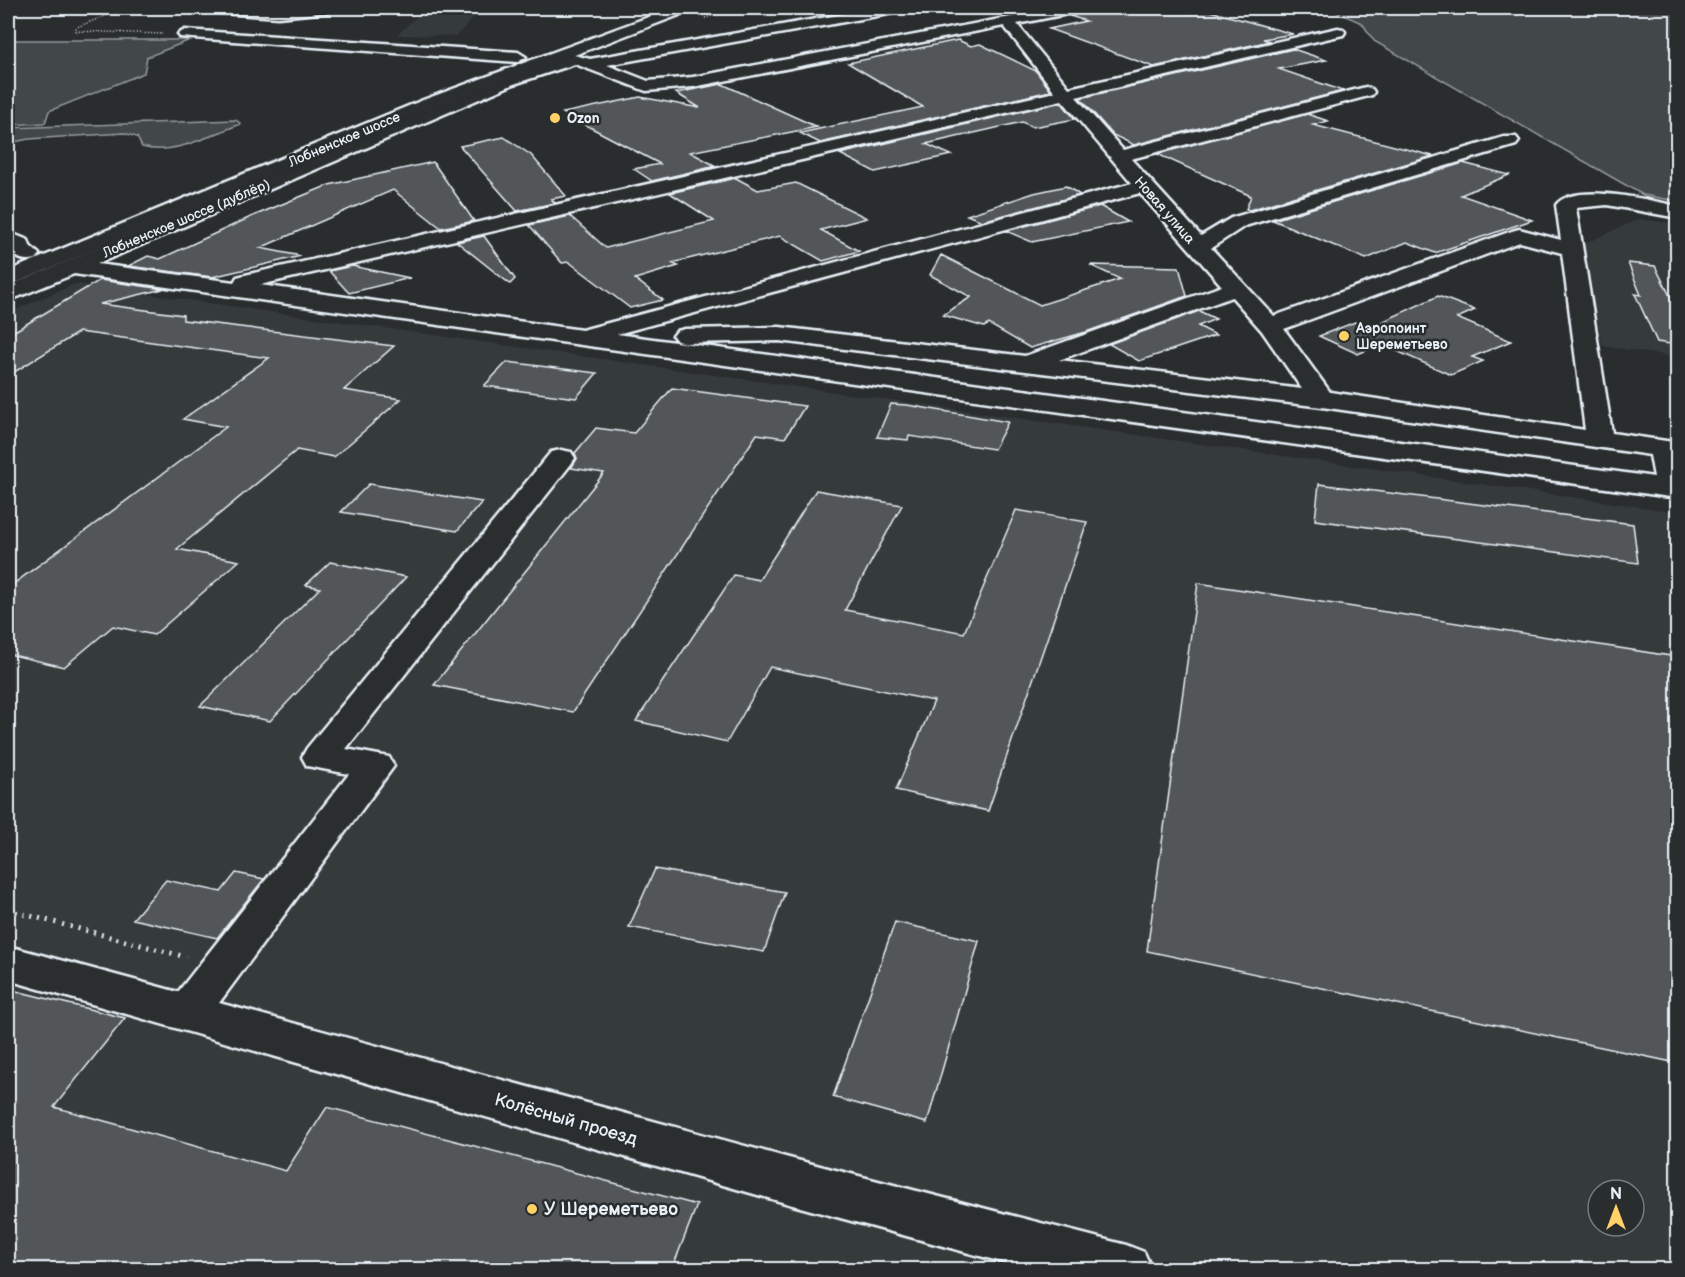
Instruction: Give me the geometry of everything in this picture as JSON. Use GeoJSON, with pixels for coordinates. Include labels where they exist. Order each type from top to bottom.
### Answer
{"type":"FeatureCollection","features":[{"type":"Feature","properties":{"kind":"street"},"geometry":{"type":"LineString","coordinates":[[209,8],[278,13],[329,8]]}},
{"type":"Feature","properties":{"kind":"street","name":"Лобненское шоссе"},"geometry":{"type":"LineString","coordinates":[[8,263],[658,8]]}},
{"type":"Feature","properties":{"kind":"street","name":"Лобненское шоссе"},"geometry":{"type":"LineString","coordinates":[[8,279],[522,62],[685,8]]}},
{"type":"Feature","properties":{"kind":"street"},"geometry":{"type":"LineString","coordinates":[[587,64],[899,8]]}},
{"type":"Feature","properties":{"kind":"street"},"geometry":{"type":"LineString","coordinates":[[508,81],[564,59],[577,59],[646,87],[693,82],[1077,8]]}},
{"type":"Feature","properties":{"kind":"street","name":"Новая улица"},"geometry":{"type":"LineString","coordinates":[[1007,21],[1065,95],[1120,156],[1143,186],[1270,326],[1322,399]]}},
{"type":"Feature","properties":{"kind":"street"},"geometry":{"type":"LineString","coordinates":[[225,287],[1338,32]]}},
{"type":"Feature","properties":{"kind":"street"},"geometry":{"type":"LineString","coordinates":[[185,34],[522,62]]}},
{"type":"Feature","properties":{"kind":"street","name":"Лобненское шоссе (дублёр)"},"geometry":{"type":"LineString","coordinates":[[8,294],[508,81],[518,75],[522,62]]}},
{"type":"Feature","properties":{"kind":"street"},"geometry":{"type":"LineString","coordinates":[[1120,156],[1366,93]]}},
{"type":"Feature","properties":{"kind":"street"},"geometry":{"type":"LineString","coordinates":[[1198,247],[1238,222],[1510,141]]}},
{"type":"Feature","properties":{"kind":"street"},"geometry":{"type":"LineString","coordinates":[[578,337],[1143,186]]}},
{"type":"Feature","properties":{"kind":"street"},"geometry":{"type":"LineString","coordinates":[[1600,440],[1566,205],[1575,201],[1613,201],[1677,212]]}},
{"type":"Feature","properties":{"kind":"street"},"geometry":{"type":"LineString","coordinates":[[1270,326],[1519,235],[1572,249]]}},
{"type":"Feature","properties":{"kind":"street"},"geometry":{"type":"LineString","coordinates":[[8,238],[21,244],[20,248],[28,254]]}},
{"type":"Feature","properties":{"kind":"street"},"geometry":{"type":"LineString","coordinates":[[70,267],[1670,488],[1663,448],[1322,399],[778,334],[578,337]]}},
{"type":"Feature","properties":{"kind":"street"},"geometry":{"type":"LineString","coordinates":[[1025,364],[1236,288]]}},
{"type":"Feature","properties":{"kind":"street"},"geometry":{"type":"LineString","coordinates":[[187,1013],[376,766],[321,757],[561,458]]}},
{"type":"Feature","properties":{"kind":"street","name":"Колёсный проезд"},"geometry":{"type":"LineString","coordinates":[[8,963],[789,1181],[1126,1269]]}},
{"type":"Feature","properties":{"kind":"path"},"geometry":{"type":"LineString","coordinates":[[136,8],[110,14],[77,27],[74,31],[93,34],[185,34]]}},
{"type":"Feature","properties":{"kind":"path"},"geometry":{"type":"LineString","coordinates":[[8,910],[221,966]]}},
{"type":"Feature","properties":{"kind":"shaded area"},"geometry":{"type":"Polygon","coordinates":[[[1327,8],[1677,8],[1677,201],[1643,195],[1374,41],[1362,23],[1327,8]]]}},
{"type":"Feature","properties":{"kind":"shaded area"},"geometry":{"type":"Polygon","coordinates":[[[421,13],[477,14],[456,36],[397,35],[421,13]]]}},
{"type":"Feature","properties":{"kind":"shaded area"},"geometry":{"type":"Polygon","coordinates":[[[8,40],[190,40],[147,57],[144,73],[49,111],[45,123],[8,125],[8,40]]]}},
{"type":"Feature","properties":{"kind":"shaded area"},"geometry":{"type":"Polygon","coordinates":[[[236,120],[241,124],[192,143],[167,149],[142,147],[137,137],[124,133],[29,139],[8,143],[8,128],[236,120]]]}},
{"type":"Feature","properties":{"kind":"shaded area"},"geometry":{"type":"Polygon","coordinates":[[[1639,219],[1677,224],[1677,357],[1603,346],[1577,247],[1639,219]]]}},
{"type":"Feature","properties":{"kind":"shaded area"},"geometry":{"type":"Polygon","coordinates":[[[75,284],[1677,512],[1677,1269],[8,1269],[8,313],[75,284]]]}},
{"type":"Feature","properties":{"kind":"building"},"geometry":{"type":"Polygon","coordinates":[[[1086,8],[1169,8],[1188,13],[1203,9],[1293,34],[1263,39],[1270,41],[1154,67],[1049,29],[1086,21],[1070,16],[1082,13],[1086,8]]]}},
{"type":"Feature","properties":{"kind":"building"},"geometry":{"type":"Polygon","coordinates":[[[958,40],[971,46],[980,44],[1036,71],[1051,91],[820,143],[800,133],[923,107],[848,63],[958,40]]]}},
{"type":"Feature","properties":{"kind":"building"},"geometry":{"type":"Polygon","coordinates":[[[1293,49],[1326,60],[1279,69],[1343,91],[1134,145],[1113,135],[1080,98],[1293,49]]]}},
{"type":"Feature","properties":{"kind":"building"},"geometry":{"type":"Polygon","coordinates":[[[722,84],[817,127],[690,152],[716,166],[652,181],[634,169],[660,164],[563,113],[640,97],[700,108],[676,93],[722,84]]]}},
{"type":"Feature","properties":{"kind":"building"},"geometry":{"type":"Polygon","coordinates":[[[1061,102],[1075,119],[1033,127],[1022,122],[926,144],[951,155],[875,172],[840,154],[1061,102]]]}},
{"type":"Feature","properties":{"kind":"building"},"geometry":{"type":"Polygon","coordinates":[[[1307,114],[1328,121],[1313,125],[1433,156],[1249,210],[1246,209],[1251,196],[1157,154],[1307,114]]]}},
{"type":"Feature","properties":{"kind":"building"},"geometry":{"type":"Polygon","coordinates":[[[504,137],[531,155],[566,196],[551,199],[555,203],[517,211],[460,146],[504,137]]]}},
{"type":"Feature","properties":{"kind":"building"},"geometry":{"type":"Polygon","coordinates":[[[433,162],[474,221],[441,228],[393,190],[260,248],[301,256],[212,277],[128,266],[148,256],[160,259],[253,216],[329,185],[433,162]]]}},
{"type":"Feature","properties":{"kind":"building"},"geometry":{"type":"Polygon","coordinates":[[[1463,163],[1509,175],[1461,195],[1532,220],[1435,253],[1407,242],[1366,259],[1273,220],[1463,163]]]}},
{"type":"Feature","properties":{"kind":"building"},"geometry":{"type":"Polygon","coordinates":[[[736,178],[758,190],[796,183],[867,218],[821,230],[859,251],[823,261],[780,236],[672,263],[678,266],[635,279],[663,300],[630,308],[569,262],[562,263],[529,225],[570,216],[606,248],[714,221],[670,193],[736,178]]]}},
{"type":"Feature","properties":{"kind":"building"},"geometry":{"type":"Polygon","coordinates":[[[1066,186],[1080,195],[982,221],[967,215],[1034,193],[1066,186]]]}},
{"type":"Feature","properties":{"kind":"building"},"geometry":{"type":"Polygon","coordinates":[[[1100,206],[1128,222],[1032,242],[1006,231],[1100,206]]]}},
{"type":"Feature","properties":{"kind":"building"},"geometry":{"type":"Polygon","coordinates":[[[484,236],[515,279],[510,284],[457,242],[484,236]]]}},
{"type":"Feature","properties":{"kind":"building"},"geometry":{"type":"Polygon","coordinates":[[[941,255],[1040,305],[1120,279],[1090,265],[1179,267],[1187,296],[1086,332],[1030,348],[989,324],[984,327],[943,315],[971,297],[930,275],[941,255]]]}},
{"type":"Feature","properties":{"kind":"building"},"geometry":{"type":"Polygon","coordinates":[[[1628,263],[1655,266],[1677,310],[1677,345],[1657,342],[1635,294],[1641,295],[1628,263]]]}},
{"type":"Feature","properties":{"kind":"building"},"geometry":{"type":"Polygon","coordinates":[[[352,266],[410,278],[349,293],[329,271],[352,266]]]}},
{"type":"Feature","properties":{"kind":"building"},"geometry":{"type":"Polygon","coordinates":[[[100,280],[163,289],[100,304],[183,315],[183,320],[394,346],[344,390],[401,399],[334,457],[297,450],[177,549],[239,561],[154,635],[113,626],[64,667],[8,654],[8,588],[226,427],[183,419],[269,358],[79,332],[8,376],[8,335],[100,280]]]}},
{"type":"Feature","properties":{"kind":"building"},"geometry":{"type":"Polygon","coordinates":[[[1438,296],[1475,310],[1457,318],[1511,341],[1472,357],[1483,361],[1451,375],[1381,344],[1358,354],[1319,336],[1355,322],[1369,328],[1438,296]]]}},
{"type":"Feature","properties":{"kind":"building"},"geometry":{"type":"Polygon","coordinates":[[[1199,311],[1216,319],[1198,326],[1216,335],[1139,361],[1109,344],[1199,311]]]}},
{"type":"Feature","properties":{"kind":"building"},"geometry":{"type":"Polygon","coordinates":[[[507,362],[597,373],[576,398],[484,386],[507,362]]]}},
{"type":"Feature","properties":{"kind":"building"},"geometry":{"type":"Polygon","coordinates":[[[672,388],[805,406],[785,438],[757,434],[573,712],[434,685],[604,473],[571,468],[577,459],[575,453],[596,428],[634,433],[672,388]]]}},
{"type":"Feature","properties":{"kind":"building"},"geometry":{"type":"Polygon","coordinates":[[[891,404],[1008,422],[994,449],[909,436],[908,440],[877,437],[891,404]]]}},
{"type":"Feature","properties":{"kind":"building"},"geometry":{"type":"Polygon","coordinates":[[[369,484],[482,502],[457,531],[341,512],[369,484]]]}},
{"type":"Feature","properties":{"kind":"building"},"geometry":{"type":"Polygon","coordinates":[[[1319,484],[1633,524],[1638,563],[1315,520],[1319,484]]]}},
{"type":"Feature","properties":{"kind":"building"},"geometry":{"type":"Polygon","coordinates":[[[816,490],[902,505],[845,610],[964,633],[1016,510],[1087,522],[988,811],[896,790],[934,701],[770,667],[727,742],[636,721],[734,575],[759,580],[816,490]]]}},
{"type":"Feature","properties":{"kind":"building"},"geometry":{"type":"Polygon","coordinates":[[[330,562],[406,577],[270,721],[200,706],[320,588],[306,585],[330,562]]]}},
{"type":"Feature","properties":{"kind":"building"},"geometry":{"type":"Polygon","coordinates":[[[1198,583],[1677,657],[1677,1063],[1147,951],[1198,583]]]}},
{"type":"Feature","properties":{"kind":"building"},"geometry":{"type":"Polygon","coordinates":[[[655,869],[785,892],[764,952],[629,927],[655,869]]]}},
{"type":"Feature","properties":{"kind":"building"},"geometry":{"type":"Polygon","coordinates":[[[236,873],[264,879],[217,938],[133,919],[166,880],[221,892],[236,873]]]}},
{"type":"Feature","properties":{"kind":"building"},"geometry":{"type":"Polygon","coordinates":[[[895,922],[979,941],[927,1123],[833,1097],[895,922]]]}},
{"type":"Feature","properties":{"kind":"building"},"geometry":{"type":"Polygon","coordinates":[[[8,989],[125,1018],[54,1107],[286,1171],[327,1107],[697,1205],[672,1269],[8,1269],[8,989]]]}},
{"type":"Feature","properties":{"kind":"place","name":"Ozon"},"geometry":{"type":"Point","coordinates":[555,118]}},
{"type":"Feature","properties":{"kind":"place","name":"Аэропоинт Шереметьево"},"geometry":{"type":"Point","coordinates":[1344,336]}},
{"type":"Feature","properties":{"kind":"place","name":"У Шереметьево"},"geometry":{"type":"Point","coordinates":[532,1209]}}]}
